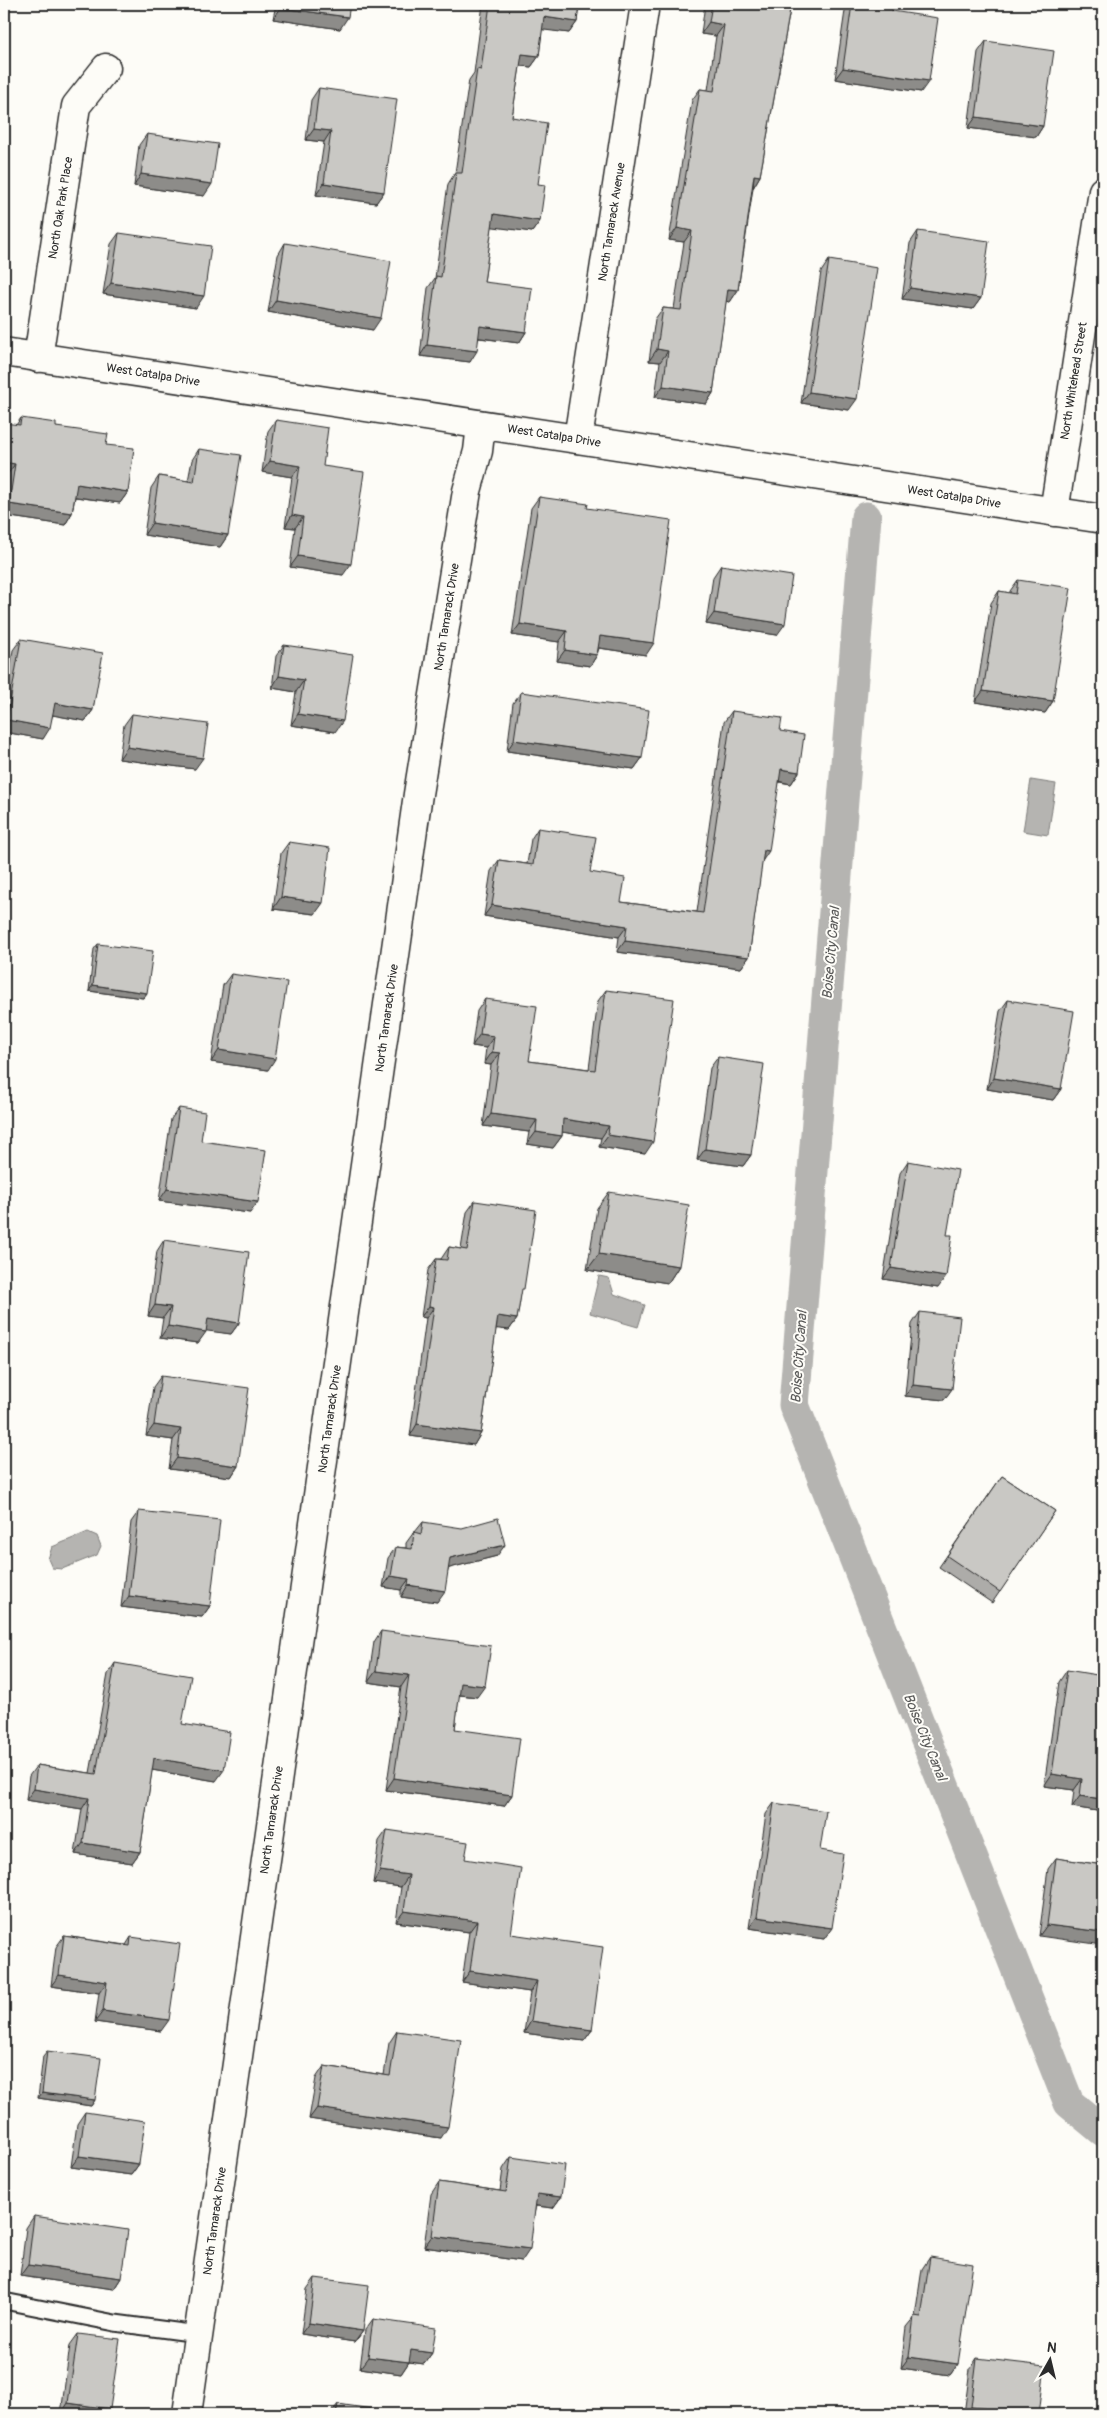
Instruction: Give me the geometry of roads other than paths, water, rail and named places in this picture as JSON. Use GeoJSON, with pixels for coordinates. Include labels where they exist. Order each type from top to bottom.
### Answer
{"type":"FeatureCollection","features":[{"type":"Feature","properties":{"kind":"street","name":"North Tamarack Avenue"},"geometry":{"type":"LineString","coordinates":[[578,440],[645,4]]}},
{"type":"Feature","properties":{"kind":"street","name":"North Oak Park Place"},"geometry":{"type":"LineString","coordinates":[[38,358],[76,106],[106,68]]}},
{"type":"Feature","properties":{"kind":"street","name":"North Whitehead Street"},"geometry":{"type":"LineString","coordinates":[[1054,512],[1103,191]]}},
{"type":"Feature","properties":{"kind":"street","name":"West Catalpa Drive"},"geometry":{"type":"LineString","coordinates":[[4,352],[1103,520]]}},
{"type":"Feature","properties":{"kind":"street","name":"North Tamarack Drive"},"geometry":{"type":"LineString","coordinates":[[187,2414],[418,794],[467,491],[478,451],[481,425]]}},
{"type":"Feature","properties":{"kind":"lane"},"geometry":{"type":"LineString","coordinates":[[4,2301],[115,2323],[198,2334]]}},
{"type":"Feature","properties":{"kind":"waterway","name":"Boise City Canal"},"geometry":{"type":"LineString","coordinates":[[866,517],[794,1405],[1069,2103],[1103,2131]]}}]}
